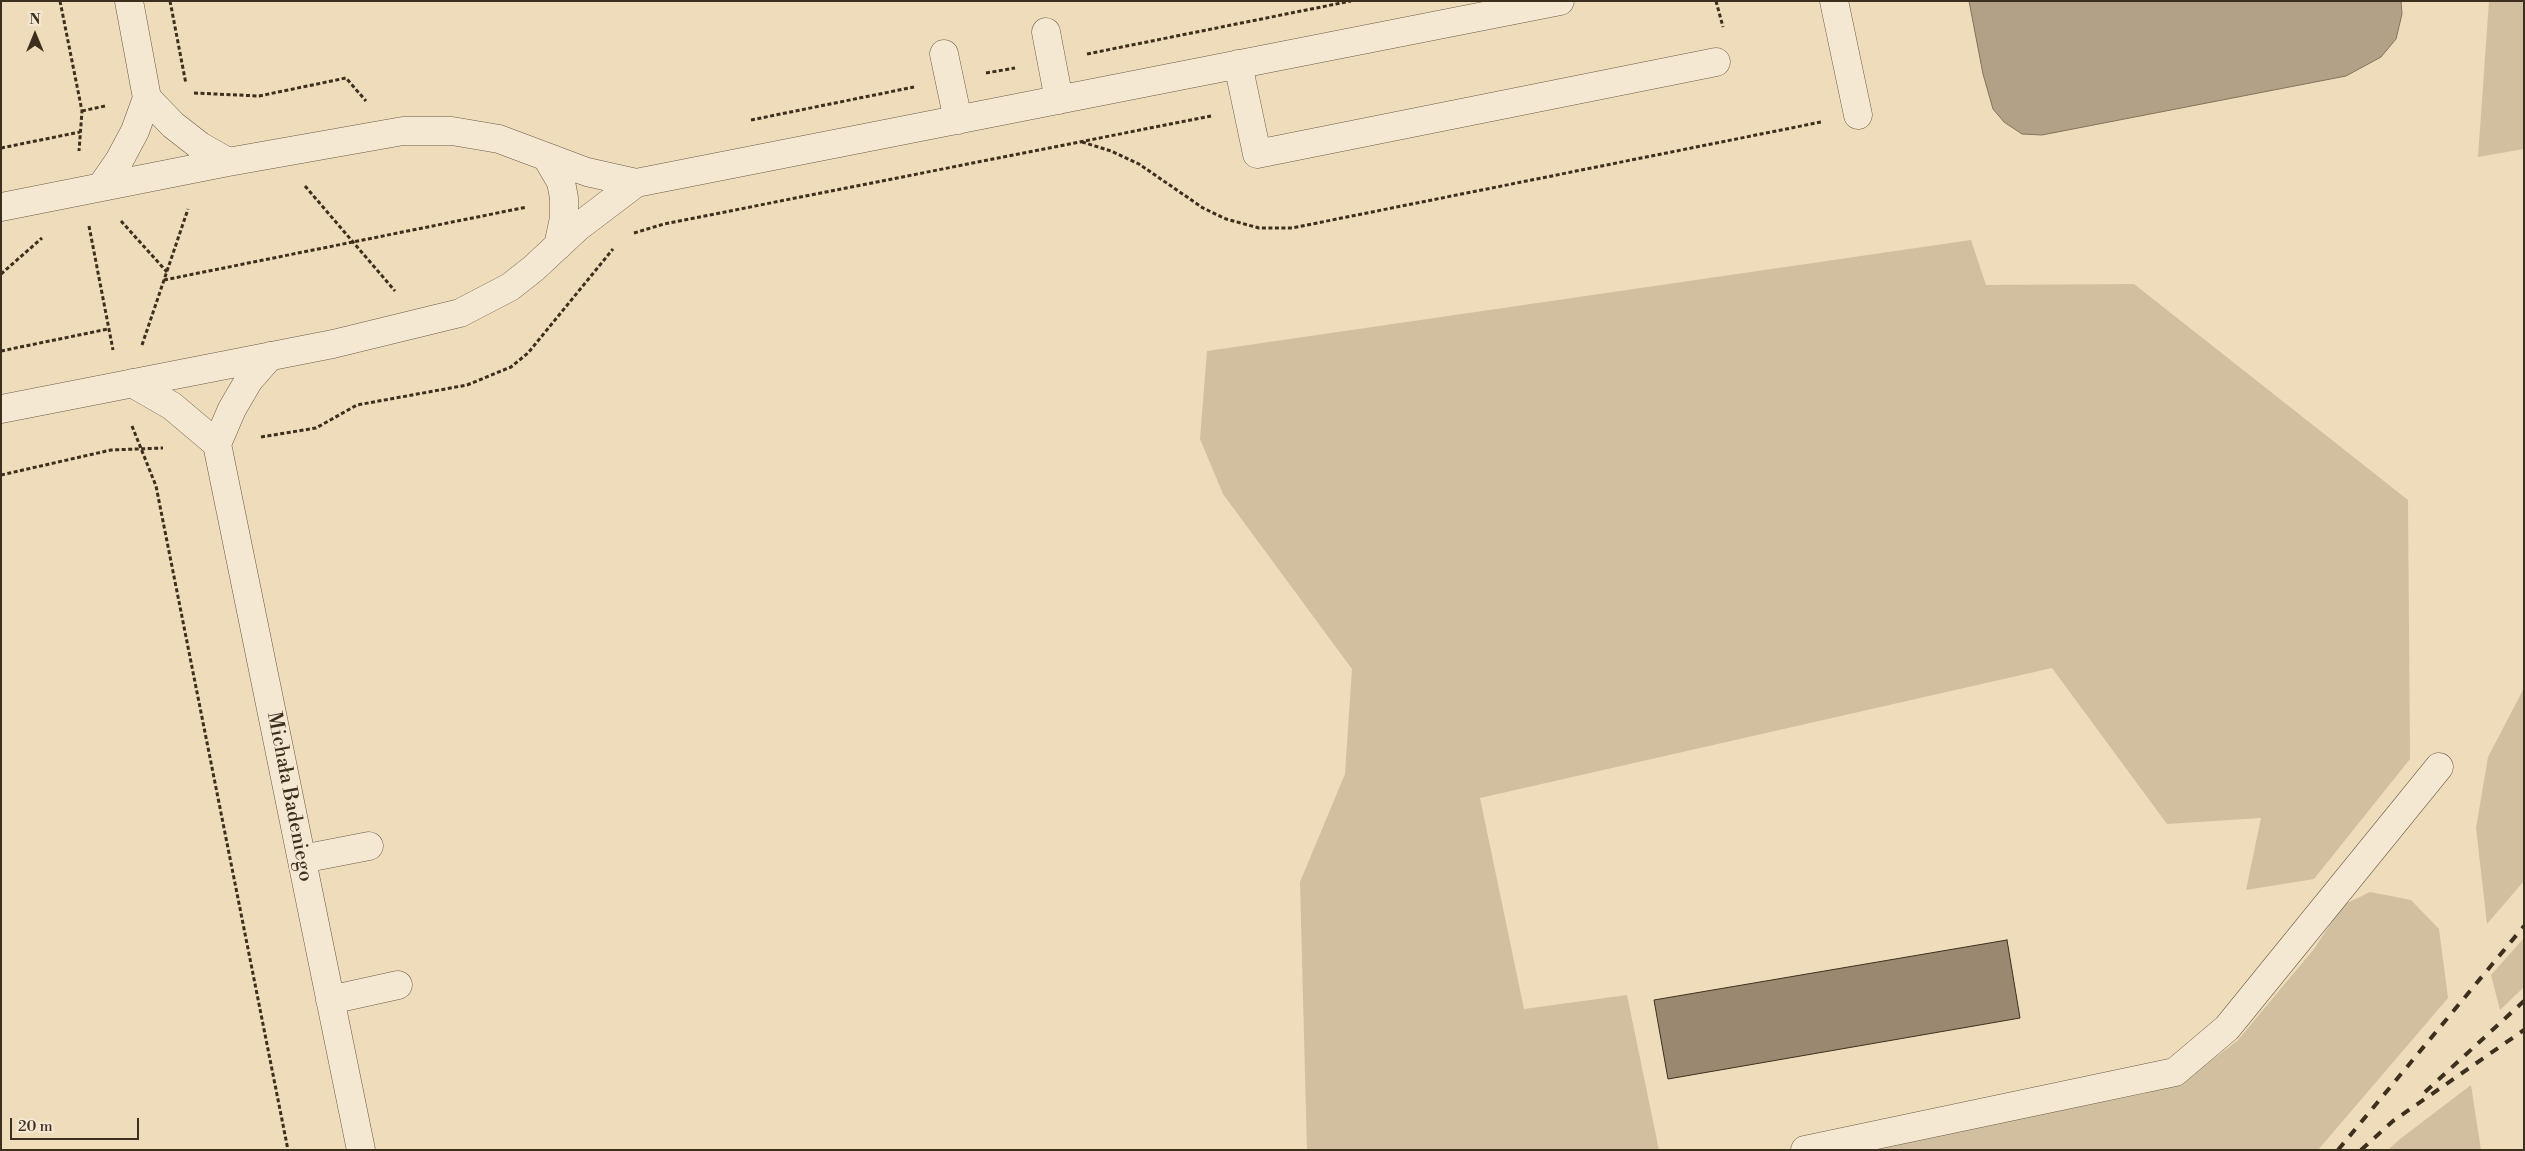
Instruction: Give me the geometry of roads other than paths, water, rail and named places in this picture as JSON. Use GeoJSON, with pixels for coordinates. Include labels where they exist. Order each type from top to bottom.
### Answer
{"type":"FeatureCollection","features":[{"type":"Feature","properties":{"kind":"lane"},"geometry":{"type":"LineString","coordinates":[[128,1],[148,98],[173,125],[193,141],[228,162]]}},
{"type":"Feature","properties":{"kind":"lane"},"geometry":{"type":"LineString","coordinates":[[1,207],[228,162],[403,131],[452,131],[499,138],[587,172],[636,183],[1238,64],[1478,9],[1560,1]]}},
{"type":"Feature","properties":{"kind":"lane"},"geometry":{"type":"LineString","coordinates":[[1834,1],[1858,115]]}},
{"type":"Feature","properties":{"kind":"lane"},"geometry":{"type":"LineString","coordinates":[[1046,32],[1060,100]]}},
{"type":"Feature","properties":{"kind":"lane"},"geometry":{"type":"LineString","coordinates":[[1238,64],[1257,154],[1716,62]]}},
{"type":"Feature","properties":{"kind":"lane"},"geometry":{"type":"LineString","coordinates":[[947,67],[958,120]]}},
{"type":"Feature","properties":{"kind":"lane"},"geometry":{"type":"LineString","coordinates":[[91,189],[119,161],[135,131],[148,98]]}},
{"type":"Feature","properties":{"kind":"lane"},"geometry":{"type":"LineString","coordinates":[[548,158],[561,182],[564,198],[564,218],[558,246]]}},
{"type":"Feature","properties":{"kind":"lane"},"geometry":{"type":"LineString","coordinates":[[1,409],[270,356],[460,313],[510,287],[578,227],[636,183]]}},
{"type":"Feature","properties":{"kind":"lane"},"geometry":{"type":"LineString","coordinates":[[126,384],[172,406],[217,444],[232,409],[249,380],[270,356]]}},
{"type":"Feature","properties":{"kind":"lane","name":"Michała Badeniego"},"geometry":{"type":"LineString","coordinates":[[217,444],[361,1150]]}},
{"type":"Feature","properties":{"kind":"lane"},"geometry":{"type":"LineString","coordinates":[[1805,1150],[2175,1072],[2228,1028],[2439,766]]}},
{"type":"Feature","properties":{"kind":"lane"},"geometry":{"type":"LineString","coordinates":[[302,859],[369,846]]}},
{"type":"Feature","properties":{"kind":"lane"},"geometry":{"type":"LineString","coordinates":[[330,1000],[398,985]]}},
{"type":"Feature","properties":{"kind":"railway"},"geometry":{"type":"LineString","coordinates":[[2338,1150],[2524,926]]}},
{"type":"Feature","properties":{"kind":"railway"},"geometry":{"type":"LineString","coordinates":[[2425,1092],[2524,1001]]}},
{"type":"Feature","properties":{"kind":"railway"},"geometry":{"type":"LineString","coordinates":[[2361,1150],[2393,1121],[2524,1030]]}}]}
